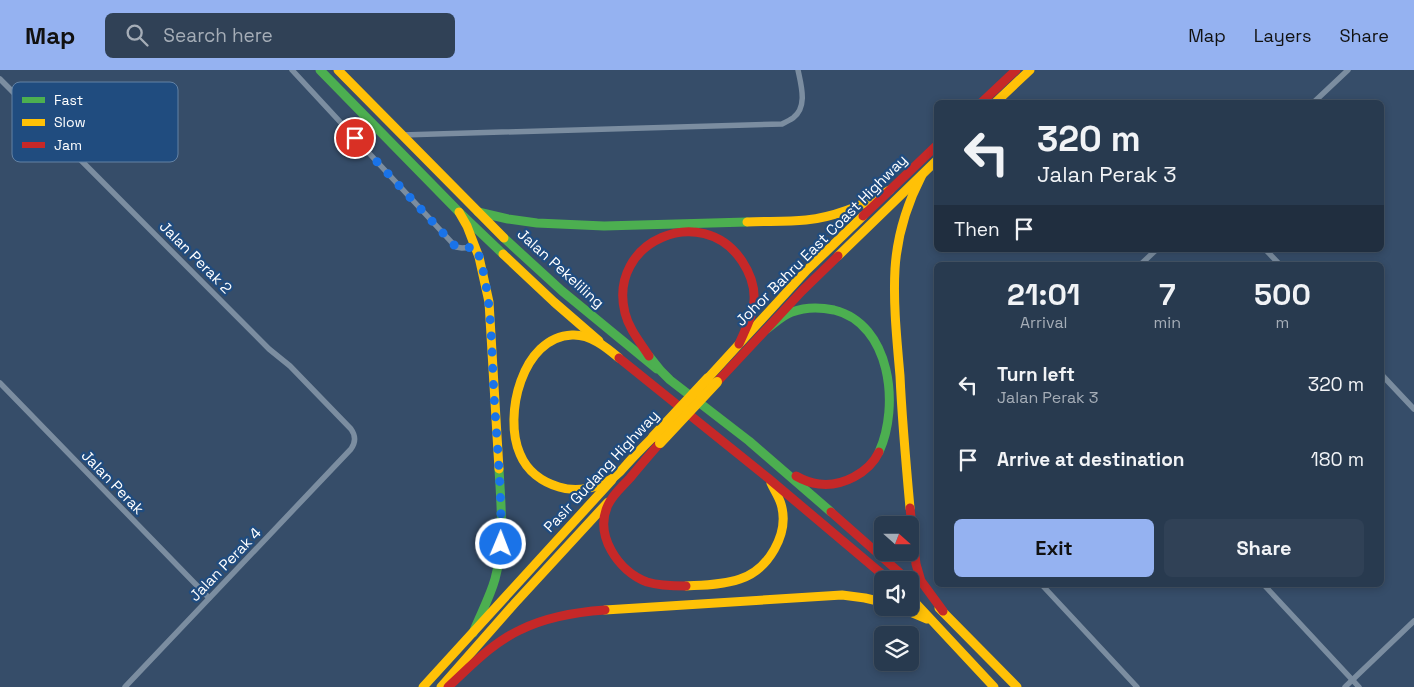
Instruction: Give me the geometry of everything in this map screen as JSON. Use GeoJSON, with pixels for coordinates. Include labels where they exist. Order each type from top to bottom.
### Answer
{"type":"FeatureCollection","features":[{"type":"Feature","properties":{"kind":"main road","name":"Jalan Pekeliling"},"geometry":{"type":"LineString","coordinates":[[320,70],[459,212],[554,302],[603,345]]}},
{"type":"Feature","properties":{"kind":"main road","name":"Jalan Pekeliling"},"geometry":{"type":"LineString","coordinates":[[338,70],[478,212],[562,292],[782,469]]}},
{"type":"Feature","properties":{"kind":"main road"},"geometry":{"type":"LineString","coordinates":[[984,100],[1016,70]]}},
{"type":"Feature","properties":{"kind":"main road"},"geometry":{"type":"LineString","coordinates":[[998,100],[1030,70]]}},
{"type":"Feature","properties":{"kind":"main road","name":"Johor Bahru East Coast Highway"},"geometry":{"type":"LineString","coordinates":[[712,380],[739,344],[807,270],[934,148]]}},
{"type":"Feature","properties":{"kind":"main road","name":"Johor Bahru East Coast Highway"},"geometry":{"type":"LineString","coordinates":[[712,380],[767,330],[802,292],[934,163]]}},
{"type":"Feature","properties":{"kind":"main road"},"geometry":{"type":"LineString","coordinates":[[922,175],[911,197],[901,229],[895,269],[896,322],[905,458],[916,564],[921,581],[943,611]]}},
{"type":"Feature","properties":{"kind":"main road"},"geometry":{"type":"LineString","coordinates":[[478,212],[537,224],[604,226],[807,220],[843,212],[868,202],[890,190]]}},
{"type":"Feature","properties":{"kind":"main road"},"geometry":{"type":"LineString","coordinates":[[459,212],[476,247],[489,302],[502,520],[499,562],[495,580],[473,633]]}},
{"type":"Feature","properties":{"kind":"main road"},"geometry":{"type":"LineString","coordinates":[[664,375],[633,332],[627,320],[622,290],[625,275],[634,258],[646,246],[665,235],[693,231],[711,235],[729,246],[742,260],[751,278],[754,293],[750,321],[739,344]]}},
{"type":"Feature","properties":{"kind":"main road"},"geometry":{"type":"LineString","coordinates":[[767,330],[783,317],[806,309],[820,308],[847,315],[866,329],[874,340],[885,367],[888,387],[889,428],[884,446],[876,459],[863,472],[852,479],[836,484],[819,485],[804,481],[782,469]]}},
{"type":"Feature","properties":{"kind":"main road"},"geometry":{"type":"LineString","coordinates":[[603,345],[586,338],[571,335],[552,341],[536,353],[528,362],[518,389],[514,416],[516,442],[520,454],[529,468],[544,482],[554,486],[564,489],[586,489],[600,485],[616,476]]}},
{"type":"Feature","properties":{"kind":"main road","name":"Pasir Gudang Highway"},"geometry":{"type":"LineString","coordinates":[[603,345],[768,478],[878,571]]}},
{"type":"Feature","properties":{"kind":"main road","name":"Pasir Gudang Highway"},"geometry":{"type":"LineString","coordinates":[[423,687],[616,476],[693,409],[712,380]]}},
{"type":"Feature","properties":{"kind":"main road","name":"Pasir Gudang Highway"},"geometry":{"type":"LineString","coordinates":[[441,687],[503,616],[610,500],[657,440]]}},
{"type":"Feature","properties":{"kind":"main road"},"geometry":{"type":"LineString","coordinates":[[782,469],[898,571]]}},
{"type":"Feature","properties":{"kind":"main road"},"geometry":{"type":"LineString","coordinates":[[610,500],[602,523],[604,534],[617,560],[624,567],[643,580],[658,584],[673,586],[726,582],[745,576],[760,568],[771,555],[778,541],[782,529],[781,505],[768,478]]}},
{"type":"Feature","properties":{"kind":"main road"},"geometry":{"type":"LineString","coordinates":[[919,590],[943,611],[1017,687]]}},
{"type":"Feature","properties":{"kind":"main road"},"geometry":{"type":"LineString","coordinates":[[448,687],[491,649],[506,639],[519,631],[550,619],[593,611],[842,595],[874,600]]}},
{"type":"Feature","properties":{"kind":"main road"},"geometry":{"type":"LineString","coordinates":[[919,607],[994,687]]}},
{"type":"Feature","properties":{"kind":"main road"},"geometry":{"type":"LineString","coordinates":[[919,614],[932,622]]}},
{"type":"Feature","properties":{"kind":"street"},"geometry":{"type":"LineString","coordinates":[[292,70],[456,247],[476,247]]}},
{"type":"Feature","properties":{"kind":"street"},"geometry":{"type":"LineString","coordinates":[[402,135],[782,124],[795,117],[803,100],[798,70]]}},
{"type":"Feature","properties":{"kind":"street"},"geometry":{"type":"LineString","coordinates":[[1316,100],[1348,70]]}},
{"type":"Feature","properties":{"kind":"street","name":"Jalan Perak 2"},"geometry":{"type":"LineString","coordinates":[[0,79],[12,91]]}},
{"type":"Feature","properties":{"kind":"street","name":"Jalan Perak 2"},"geometry":{"type":"LineString","coordinates":[[83,162],[269,349],[290,366],[351,429],[355,441],[343,458]]}},
{"type":"Feature","properties":{"kind":"street"},"geometry":{"type":"LineString","coordinates":[[1143,262],[1154,252]]}},
{"type":"Feature","properties":{"kind":"street"},"geometry":{"type":"LineString","coordinates":[[1268,252],[1277,262]]}},
{"type":"Feature","properties":{"kind":"street"},"geometry":{"type":"LineString","coordinates":[[1384,377],[1414,409]]}},
{"type":"Feature","properties":{"kind":"street","name":"Jalan Perak"},"geometry":{"type":"LineString","coordinates":[[0,383],[209,598]]}},
{"type":"Feature","properties":{"kind":"street","name":"Jalan Perak 4"},"geometry":{"type":"LineString","coordinates":[[125,687],[343,458]]}},
{"type":"Feature","properties":{"kind":"street"},"geometry":{"type":"LineString","coordinates":[[1044,587],[1137,687]]}},
{"type":"Feature","properties":{"kind":"street"},"geometry":{"type":"LineString","coordinates":[[1266,587],[1359,687]]}},
{"type":"Feature","properties":{"kind":"street"},"geometry":{"type":"LineString","coordinates":[[1345,687],[1414,621]]}},
{"type":"Feature","properties":{"kind":"traffic: fast"},"geometry":{"type":"LineString","coordinates":[[320,70],[459,212],[503,254]]}},
{"type":"Feature","properties":{"kind":"traffic: fast"},"geometry":{"type":"LineString","coordinates":[[478,212],[537,223],[604,226],[747,222]]}},
{"type":"Feature","properties":{"kind":"traffic: fast"},"geometry":{"type":"LineString","coordinates":[[504,238],[562,291],[657,369]]}},
{"type":"Feature","properties":{"kind":"traffic: fast"},"geometry":{"type":"LineString","coordinates":[[767,329],[789,313],[807,308],[818,308],[834,310],[853,318],[868,332],[879,349],[886,369],[889,391],[889,412],[879,452]]}},
{"type":"Feature","properties":{"kind":"traffic: fast"},"geometry":{"type":"LineString","coordinates":[[649,356],[670,380],[749,441],[831,512]]}},
{"type":"Feature","properties":{"kind":"traffic: fast"},"geometry":{"type":"LineString","coordinates":[[473,633],[495,579],[498,565],[502,524],[499,469]]}},
{"type":"Feature","properties":{"kind":"traffic: slow"},"geometry":{"type":"LineString","coordinates":[[338,70],[504,238]]}},
{"type":"Feature","properties":{"kind":"traffic: slow"},"geometry":{"type":"LineString","coordinates":[[998,100],[1030,70]]}},
{"type":"Feature","properties":{"kind":"traffic: slow"},"geometry":{"type":"LineString","coordinates":[[838,256],[934,163]]}},
{"type":"Feature","properties":{"kind":"traffic: slow"},"geometry":{"type":"LineString","coordinates":[[910,508],[896,322],[895,282],[900,232],[907,209],[922,175]]}},
{"type":"Feature","properties":{"kind":"traffic: slow"},"geometry":{"type":"LineString","coordinates":[[747,222],[799,221],[828,216],[870,201],[890,190]]}},
{"type":"Feature","properties":{"kind":"traffic: slow"},"geometry":{"type":"LineString","coordinates":[[459,212],[467,226],[479,257],[489,302],[499,469]]}},
{"type":"Feature","properties":{"kind":"traffic: slow"},"geometry":{"type":"LineString","coordinates":[[708,378],[807,270],[863,216]]}},
{"type":"Feature","properties":{"kind":"traffic: slow"},"geometry":{"type":"LineString","coordinates":[[503,254],[599,341]]}},
{"type":"Feature","properties":{"kind":"traffic: slow"},"geometry":{"type":"LineString","coordinates":[[619,358],[597,342],[579,335],[555,339],[540,349],[529,364],[521,381],[516,400],[515,438],[520,454],[531,471],[541,479],[559,487],[573,490],[594,487],[613,478],[653,437]]}},
{"type":"Feature","properties":{"kind":"traffic: slow"},"geometry":{"type":"LineString","coordinates":[[653,437],[708,378]]}},
{"type":"Feature","properties":{"kind":"traffic: slow"},"geometry":{"type":"LineString","coordinates":[[660,443],[717,382]]}},
{"type":"Feature","properties":{"kind":"traffic: slow"},"geometry":{"type":"LineString","coordinates":[[423,687],[612,480]]}},
{"type":"Feature","properties":{"kind":"traffic: slow"},"geometry":{"type":"LineString","coordinates":[[686,586],[719,584],[740,579],[759,568],[768,559],[779,539],[783,515],[780,501],[771,483]]}},
{"type":"Feature","properties":{"kind":"traffic: slow"},"geometry":{"type":"LineString","coordinates":[[441,687],[608,502]]}},
{"type":"Feature","properties":{"kind":"traffic: slow"},"geometry":{"type":"LineString","coordinates":[[605,610],[842,595],[874,600]]}},
{"type":"Feature","properties":{"kind":"traffic: slow"},"geometry":{"type":"LineString","coordinates":[[919,607],[994,687]]}},
{"type":"Feature","properties":{"kind":"traffic: slow"},"geometry":{"type":"LineString","coordinates":[[939,608],[1017,687]]}},
{"type":"Feature","properties":{"kind":"traffic: slow"},"geometry":{"type":"LineString","coordinates":[[919,616],[927,619]]}},
{"type":"Feature","properties":{"kind":"traffic: jam"},"geometry":{"type":"LineString","coordinates":[[984,100],[1016,70]]}},
{"type":"Feature","properties":{"kind":"traffic: jam"},"geometry":{"type":"LineString","coordinates":[[863,216],[934,148]]}},
{"type":"Feature","properties":{"kind":"traffic: jam"},"geometry":{"type":"LineString","coordinates":[[649,356],[627,319],[623,288],[630,266],[644,249],[662,238],[683,232],[704,234],[725,243],[742,261],[747,270],[753,285],[754,301],[750,318],[739,344]]}},
{"type":"Feature","properties":{"kind":"traffic: jam"},"geometry":{"type":"LineString","coordinates":[[717,382],[802,291],[838,256]]}},
{"type":"Feature","properties":{"kind":"traffic: jam"},"geometry":{"type":"LineString","coordinates":[[619,358],[768,478],[878,571]]}},
{"type":"Feature","properties":{"kind":"traffic: jam"},"geometry":{"type":"LineString","coordinates":[[660,443],[612,497],[604,516],[604,528],[611,551],[618,561],[636,577],[657,584],[686,586]]}},
{"type":"Feature","properties":{"kind":"traffic: jam"},"geometry":{"type":"LineString","coordinates":[[796,476],[819,484],[845,481],[862,472],[879,452]]}},
{"type":"Feature","properties":{"kind":"traffic: jam"},"geometry":{"type":"LineString","coordinates":[[910,508],[916,564],[921,581],[943,611]]}},
{"type":"Feature","properties":{"kind":"traffic: jam"},"geometry":{"type":"LineString","coordinates":[[831,512],[898,571]]}},
{"type":"Feature","properties":{"kind":"traffic: jam"},"geometry":{"type":"LineString","coordinates":[[448,687],[491,648],[510,635],[530,625],[561,616],[605,610]]}},
{"type":"Feature","properties":{"kind":"route"},"geometry":{"type":"LineString","coordinates":[[355,138],[456,247],[476,247],[489,302],[502,520],[501,544]]}}]}
